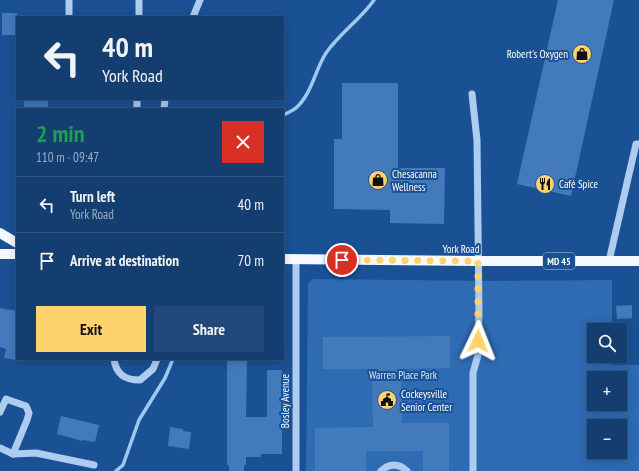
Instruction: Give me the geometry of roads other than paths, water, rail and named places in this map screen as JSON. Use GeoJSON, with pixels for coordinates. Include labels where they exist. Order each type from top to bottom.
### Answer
{"type":"FeatureCollection","features":[{"type":"Feature","properties":{"kind":"main road"},"geometry":{"type":"LineString","coordinates":[[0,233],[16,242]]}},
{"type":"Feature","properties":{"kind":"main road"},"geometry":{"type":"LineString","coordinates":[[0,254],[16,254]]}},
{"type":"Feature","properties":{"kind":"main road","name":"York Road"},"geometry":{"type":"LineString","coordinates":[[284,259],[639,261]]}},
{"type":"Feature","properties":{"kind":"street"},"geometry":{"type":"LineString","coordinates":[[69,0],[69,16]]}},
{"type":"Feature","properties":{"kind":"street"},"geometry":{"type":"LineString","coordinates":[[139,0],[139,16]]}},
{"type":"Feature","properties":{"kind":"street"},"geometry":{"type":"LineString","coordinates":[[193,16],[200,0]]}},
{"type":"Feature","properties":{"kind":"street"},"geometry":{"type":"LineString","coordinates":[[472,94],[477,140],[479,311],[478,355],[473,373],[473,471]]}},
{"type":"Feature","properties":{"kind":"street"},"geometry":{"type":"LineString","coordinates":[[610,261],[636,144],[639,144]]}},
{"type":"Feature","properties":{"kind":"street","name":"Bosley Avenue"},"geometry":{"type":"LineString","coordinates":[[296,260],[296,471]]}},
{"type":"Feature","properties":{"kind":"street"},"geometry":{"type":"LineString","coordinates":[[114,360],[114,364],[122,375],[130,380],[140,380],[153,369],[157,360]]}},
{"type":"Feature","properties":{"kind":"street"},"geometry":{"type":"LineString","coordinates":[[0,412],[6,399],[26,406],[29,413],[13,454]]}},
{"type":"Feature","properties":{"kind":"street"},"geometry":{"type":"LineString","coordinates":[[0,448],[13,454],[36,453],[94,465]]}},
{"type":"Feature","properties":{"kind":"street"},"geometry":{"type":"LineString","coordinates":[[381,471],[387,466],[394,464],[401,466],[407,471]]}},
{"type":"Feature","properties":{"kind":"waterway"},"geometry":{"type":"LineString","coordinates":[[284,115],[294,110],[302,101],[310,88],[326,53],[374,0]]}},
{"type":"Feature","properties":{"kind":"waterway"},"geometry":{"type":"LineString","coordinates":[[116,471],[123,465],[139,420],[165,378],[173,360]]}},
{"type":"Feature","properties":{"kind":"place","name":"Robert's Oxygen"},"geometry":{"type":"Point","coordinates":[582,54]}},
{"type":"Feature","properties":{"kind":"place","name":"Chesacanna Wellness"},"geometry":{"type":"Point","coordinates":[378,180]}},
{"type":"Feature","properties":{"kind":"place","name":"Café Spice"},"geometry":{"type":"Point","coordinates":[545,184]}},
{"type":"Feature","properties":{"kind":"place","name":"Cockeysville Senior Center"},"geometry":{"type":"Point","coordinates":[387,400]}},
{"type":"Feature","properties":{"kind":"park label","name":"Warren Place Park"},"geometry":{"type":"Point","coordinates":[403,375]}}]}
